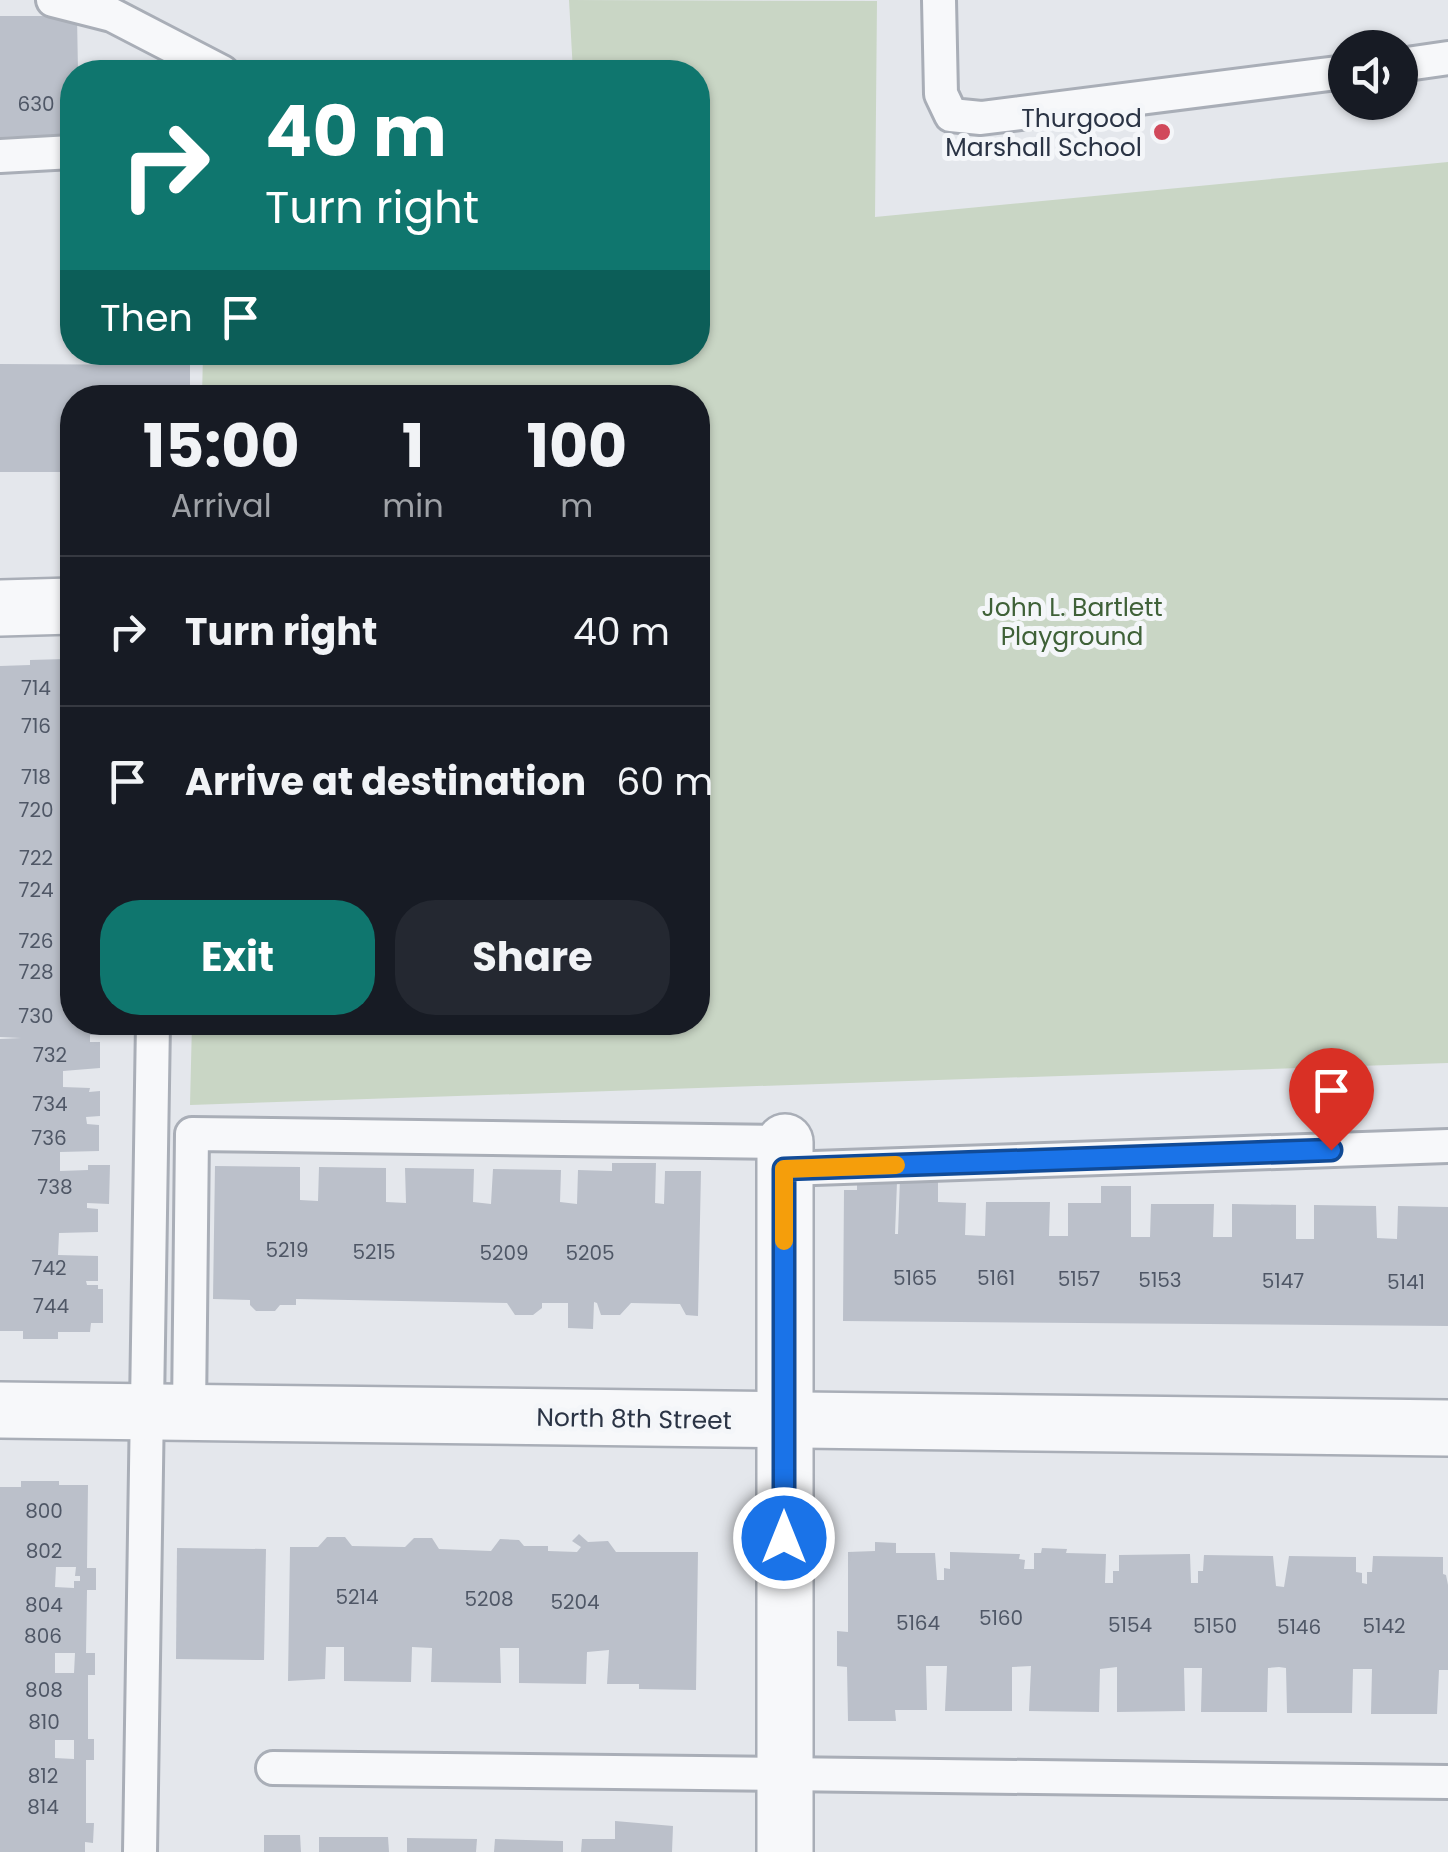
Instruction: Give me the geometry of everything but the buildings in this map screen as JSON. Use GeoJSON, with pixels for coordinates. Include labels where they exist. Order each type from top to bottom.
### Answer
{"type":"FeatureCollection","features":[{"type":"Feature","properties":{"kind":"street"},"geometry":{"type":"LineString","coordinates":[[0,608],[60,606]]}},
{"type":"Feature","properties":{"kind":"street"},"geometry":{"type":"LineString","coordinates":[[785,1156],[785,1852]]}},
{"type":"Feature","properties":{"kind":"street","name":"North 8th Street"},"geometry":{"type":"LineString","coordinates":[[0,1410],[1448,1428]]}},
{"type":"Feature","properties":{"kind":"lane"},"geometry":{"type":"LineString","coordinates":[[53,0],[112,15],[199,60]]}},
{"type":"Feature","properties":{"kind":"lane"},"geometry":{"type":"LineString","coordinates":[[939,0],[941,94],[951,115],[981,118],[1328,74]]}},
{"type":"Feature","properties":{"kind":"lane"},"geometry":{"type":"LineString","coordinates":[[1418,62],[1448,58]]}},
{"type":"Feature","properties":{"kind":"lane"},"geometry":{"type":"LineString","coordinates":[[0,156],[60,153]]}},
{"type":"Feature","properties":{"kind":"lane"},"geometry":{"type":"LineString","coordinates":[[153,1035],[168,1413]]}},
{"type":"Feature","properties":{"kind":"lane"},"geometry":{"type":"LineString","coordinates":[[140,1852],[168,1413],[192,1134],[785,1156],[1448,1146]]}},
{"type":"Feature","properties":{"kind":"lane"},"geometry":{"type":"LineString","coordinates":[[272,1768],[1448,1782]]}},
{"type":"Feature","properties":{"kind":"green space","name":"John L. Bartlett Playground"},"geometry":{"type":"Polygon","coordinates":[[[569,0],[877,1],[875,217],[1448,162],[1448,1063],[190,1105],[192,1035],[710,1035],[710,385],[202,385],[203,365],[710,365],[710,60],[572,60],[569,0]]]}},
{"type":"Feature","properties":{"kind":"slow traffic"},"geometry":{"type":"LineString","coordinates":[[784,1241],[784,1169],[896,1165]]}},
{"type":"Feature","properties":{"kind":"place","name":"Thurgood Marshall School"},"geometry":{"type":"Point","coordinates":[1162,132]}},
{"type":"Feature","properties":{"kind":"route"},"geometry":{"type":"LineString","coordinates":[[784,1538],[784,1169],[1331,1150]]}}]}
